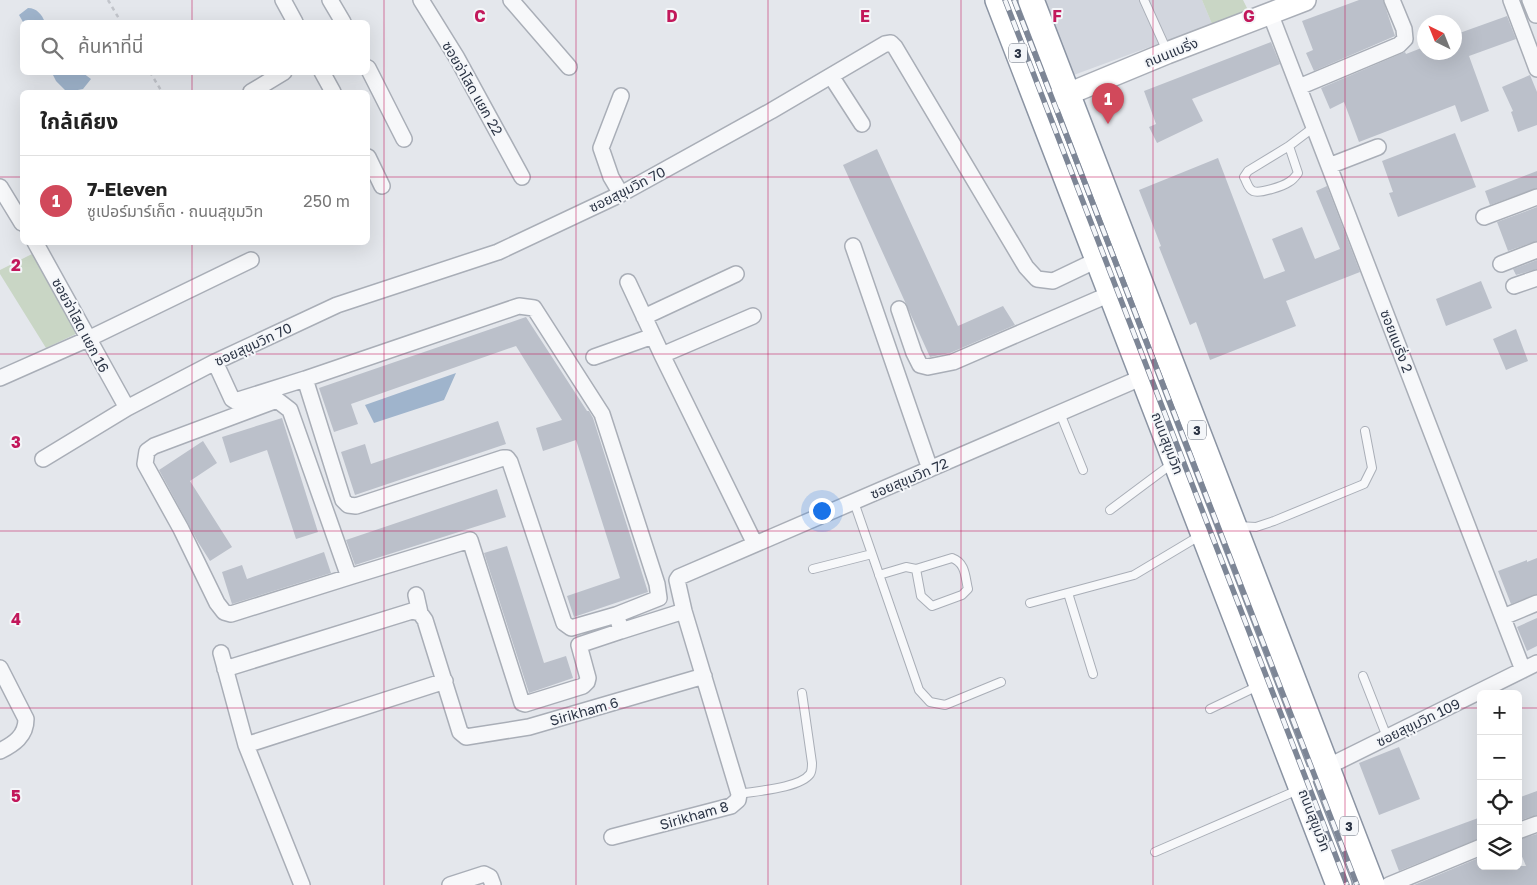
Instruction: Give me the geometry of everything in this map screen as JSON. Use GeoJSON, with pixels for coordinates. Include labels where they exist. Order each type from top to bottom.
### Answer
{"type":"FeatureCollection","features":[{"type":"Feature","properties":{"kind":"highway","name":"ถนนสุขุมวิท"},"geometry":{"type":"LineString","coordinates":[[998,0],[1339,885]]}},
{"type":"Feature","properties":{"kind":"highway","name":"3"},"geometry":{"type":"LineString","coordinates":[[1031,0],[1372,885]]}},
{"type":"Feature","properties":{"kind":"main road","name":"ถนนแบริ่ง"},"geometry":{"type":"LineString","coordinates":[[1039,106],[1167,53],[1305,0]]}},
{"type":"Feature","properties":{"kind":"street"},"geometry":{"type":"LineString","coordinates":[[283,0],[294,20]]}},
{"type":"Feature","properties":{"kind":"street"},"geometry":{"type":"LineString","coordinates":[[330,0],[342,20]]}},
{"type":"Feature","properties":{"kind":"street","name":"ซอยจ่าโสด แยก 22"},"geometry":{"type":"LineString","coordinates":[[421,0],[457,58],[522,177]]}},
{"type":"Feature","properties":{"kind":"street"},"geometry":{"type":"LineString","coordinates":[[511,0],[569,67]]}},
{"type":"Feature","properties":{"kind":"street"},"geometry":{"type":"LineString","coordinates":[[1299,87],[1399,45],[1405,39],[1404,29],[1392,0]]}},
{"type":"Feature","properties":{"kind":"street"},"geometry":{"type":"LineString","coordinates":[[1511,0],[1537,69]]}},
{"type":"Feature","properties":{"kind":"street"},"geometry":{"type":"LineString","coordinates":[[1530,0],[1537,15]]}},
{"type":"Feature","properties":{"kind":"street","name":"ซอยแบริ่ง 2"},"geometry":{"type":"LineString","coordinates":[[1270,13],[1523,670]]}},
{"type":"Feature","properties":{"kind":"street","name":"ซอยสุขุมวิท 70"},"geometry":{"type":"LineString","coordinates":[[43,459],[127,408],[215,362],[337,305],[498,252],[621,194],[771,111],[885,44],[891,43],[896,48],[1026,267],[1037,279],[1053,281],[1097,260]]}},
{"type":"Feature","properties":{"kind":"street"},"geometry":{"type":"LineString","coordinates":[[370,72],[404,139]]}},
{"type":"Feature","properties":{"kind":"street"},"geometry":{"type":"LineString","coordinates":[[254,90],[279,75]]}},
{"type":"Feature","properties":{"kind":"street"},"geometry":{"type":"LineString","coordinates":[[324,75],[332,90]]}},
{"type":"Feature","properties":{"kind":"street"},"geometry":{"type":"LineString","coordinates":[[831,76],[862,124]]}},
{"type":"Feature","properties":{"kind":"street"},"geometry":{"type":"LineString","coordinates":[[621,96],[601,148],[611,177],[621,194]]}},
{"type":"Feature","properties":{"kind":"street"},"geometry":{"type":"LineString","coordinates":[[1329,166],[1378,147]]}},
{"type":"Feature","properties":{"kind":"street"},"geometry":{"type":"LineString","coordinates":[[370,164],[382,186]]}},
{"type":"Feature","properties":{"kind":"street"},"geometry":{"type":"LineString","coordinates":[[0,187],[20,220]]}},
{"type":"Feature","properties":{"kind":"street"},"geometry":{"type":"LineString","coordinates":[[1484,217],[1537,197]]}},
{"type":"Feature","properties":{"kind":"street","name":"ซอยจ่าโสด แยก 16"},"geometry":{"type":"LineString","coordinates":[[37,245],[127,408]]}},
{"type":"Feature","properties":{"kind":"street"},"geometry":{"type":"LineString","coordinates":[[853,246],[930,469]]}},
{"type":"Feature","properties":{"kind":"street"},"geometry":{"type":"LineString","coordinates":[[1501,264],[1537,250]]}},
{"type":"Feature","properties":{"kind":"street"},"geometry":{"type":"LineString","coordinates":[[0,378],[88,339],[251,260]]}},
{"type":"Feature","properties":{"kind":"street"},"geometry":{"type":"LineString","coordinates":[[644,317],[736,274]]}},
{"type":"Feature","properties":{"kind":"street"},"geometry":{"type":"LineString","coordinates":[[1514,286],[1537,278]]}},
{"type":"Feature","properties":{"kind":"street"},"geometry":{"type":"LineString","coordinates":[[628,282],[755,544]]}},
{"type":"Feature","properties":{"kind":"street"},"geometry":{"type":"LineString","coordinates":[[899,309],[914,353],[920,365],[928,368],[953,362],[1110,294]]}},
{"type":"Feature","properties":{"kind":"street"},"geometry":{"type":"LineString","coordinates":[[215,362],[234,400],[306,379],[519,306],[534,308],[602,414],[659,592],[659,598],[616,615],[571,628],[564,623],[510,462],[507,458],[502,458],[356,506],[348,505],[343,500],[306,379]]}},
{"type":"Feature","properties":{"kind":"street"},"geometry":{"type":"LineString","coordinates":[[662,355],[754,316]]}},
{"type":"Feature","properties":{"kind":"street"},"geometry":{"type":"LineString","coordinates":[[594,357],[653,336]]}},
{"type":"Feature","properties":{"kind":"street","name":"ซอยสุขุมวิท 72"},"geometry":{"type":"LineString","coordinates":[[677,580],[682,575],[1143,377]]}},
{"type":"Feature","properties":{"kind":"street"},"geometry":{"type":"LineString","coordinates":[[349,577],[290,410],[284,404],[276,400],[154,446],[147,451],[145,464],[181,529],[217,604],[224,612],[231,614],[470,540],[522,703],[525,704],[583,686],[587,682],[588,678],[579,645],[684,611]]}},
{"type":"Feature","properties":{"kind":"street","name":"Sirikham 8"},"geometry":{"type":"LineString","coordinates":[[612,837],[731,806],[738,800],[739,794],[684,611],[677,580]]}},
{"type":"Feature","properties":{"kind":"street"},"geometry":{"type":"LineString","coordinates":[[246,745],[445,681],[425,620],[420,612],[416,595]]}},
{"type":"Feature","properties":{"kind":"street"},"geometry":{"type":"LineString","coordinates":[[1503,617],[1537,603]]}},
{"type":"Feature","properties":{"kind":"street"},"geometry":{"type":"LineString","coordinates":[[225,669],[412,611],[420,612]]}},
{"type":"Feature","properties":{"kind":"street"},"geometry":{"type":"LineString","coordinates":[[616,615],[621,631]]}},
{"type":"Feature","properties":{"kind":"street"},"geometry":{"type":"LineString","coordinates":[[221,653],[246,745],[302,885]]}},
{"type":"Feature","properties":{"kind":"street","name":"ซอยสุขุมวิท 109"},"geometry":{"type":"LineString","coordinates":[[1301,783],[1327,767],[1537,662]]}},
{"type":"Feature","properties":{"kind":"street"},"geometry":{"type":"LineString","coordinates":[[0,668],[26,719],[26,726],[20,738],[1,750]]}},
{"type":"Feature","properties":{"kind":"street","name":"Sirikham 6"},"geometry":{"type":"LineString","coordinates":[[445,681],[460,732],[466,737],[529,727],[704,676]]}},
{"type":"Feature","properties":{"kind":"street"},"geometry":{"type":"LineString","coordinates":[[1522,830],[1537,824]]}},
{"type":"Feature","properties":{"kind":"street"},"geometry":{"type":"LineString","coordinates":[[1389,885],[1477,849]]}},
{"type":"Feature","properties":{"kind":"street"},"geometry":{"type":"LineString","coordinates":[[450,885],[484,874],[490,878],[493,885]]}},
{"type":"Feature","properties":{"kind":"lane"},"geometry":{"type":"LineString","coordinates":[[1144,0],[1167,53]]}},
{"type":"Feature","properties":{"kind":"lane"},"geometry":{"type":"LineString","coordinates":[[1289,146],[1298,173],[1295,178],[1289,183],[1261,192],[1255,192],[1250,189],[1244,178],[1248,170],[1289,146],[1314,127]]}},
{"type":"Feature","properties":{"kind":"lane"},"geometry":{"type":"LineString","coordinates":[[1060,413],[1082,470]]}},
{"type":"Feature","properties":{"kind":"lane"},"geometry":{"type":"LineString","coordinates":[[1233,525],[1256,527],[1364,484],[1372,468],[1365,432]]}},
{"type":"Feature","properties":{"kind":"lane"},"geometry":{"type":"LineString","coordinates":[[1110,510],[1175,462]]}},
{"type":"Feature","properties":{"kind":"lane"},"geometry":{"type":"LineString","coordinates":[[854,502],[919,690],[930,702],[946,705],[1001,682]]}},
{"type":"Feature","properties":{"kind":"lane"},"geometry":{"type":"LineString","coordinates":[[1030,603],[1134,575],[1203,534]]}},
{"type":"Feature","properties":{"kind":"lane"},"geometry":{"type":"LineString","coordinates":[[813,569],[872,554]]}},
{"type":"Feature","properties":{"kind":"lane"},"geometry":{"type":"LineString","coordinates":[[880,576],[906,567],[916,568],[952,558],[964,567],[968,589],[962,595],[932,606],[921,596],[916,568]]}},
{"type":"Feature","properties":{"kind":"lane"},"geometry":{"type":"LineString","coordinates":[[1068,593],[1093,674]]}},
{"type":"Feature","properties":{"kind":"lane"},"geometry":{"type":"LineString","coordinates":[[1363,676],[1388,737]]}},
{"type":"Feature","properties":{"kind":"lane"},"geometry":{"type":"LineString","coordinates":[[1210,709],[1262,684]]}},
{"type":"Feature","properties":{"kind":"lane"},"geometry":{"type":"LineString","coordinates":[[739,794],[796,784],[812,772],[802,693]]}},
{"type":"Feature","properties":{"kind":"lane"},"geometry":{"type":"LineString","coordinates":[[1155,852],[1301,783]]}},
{"type":"Feature","properties":{"kind":"path"},"geometry":{"type":"LineString","coordinates":[[108,0],[119,20]]}},
{"type":"Feature","properties":{"kind":"path"},"geometry":{"type":"LineString","coordinates":[[152,75],[161,90]]}},
{"type":"Feature","properties":{"kind":"shaded area"},"geometry":{"type":"Polygon","coordinates":[[[1041,0],[1202,0],[1212,24],[1071,76],[1041,0]]]}},
{"type":"Feature","properties":{"kind":"green space"},"geometry":{"type":"Polygon","coordinates":[[[1202,0],[1243,0],[1249,12],[1212,24],[1202,0]]]}},
{"type":"Feature","properties":{"kind":"green space"},"geometry":{"type":"Polygon","coordinates":[[[34,253],[80,332],[46,348],[0,274],[0,270],[34,253]]]}},
{"type":"Feature","properties":{"kind":"water"},"geometry":{"type":"Polygon","coordinates":[[[28,8],[34,9],[39,12],[44,20],[22,20],[19,15],[28,8]]]}},
{"type":"Feature","properties":{"kind":"water"},"geometry":{"type":"Polygon","coordinates":[[[53,75],[86,75],[91,79],[83,89],[78,90],[65,90],[53,75]]]}},
{"type":"Feature","properties":{"kind":"water"},"geometry":{"type":"Polygon","coordinates":[[[456,373],[444,400],[374,423],[365,405],[456,373]]]}},
{"type":"Feature","properties":{"kind":"building"},"geometry":{"type":"Polygon","coordinates":[[[1359,0],[1383,0],[1395,36],[1314,71],[1306,53],[1313,50],[1302,21],[1359,0]]]}},
{"type":"Feature","properties":{"kind":"building"},"geometry":{"type":"Polygon","coordinates":[[[1507,16],[1516,39],[1469,56],[1489,111],[1461,122],[1455,105],[1359,142],[1344,102],[1330,109],[1321,88],[1405,52],[1406,54],[1417,50],[1417,60],[1462,60],[1462,32],[1507,16]]]}},
{"type":"Feature","properties":{"kind":"building"},"geometry":{"type":"Polygon","coordinates":[[[1271,42],[1280,64],[1192,99],[1203,121],[1157,143],[1149,127],[1156,124],[1144,91],[1271,42]]]}},
{"type":"Feature","properties":{"kind":"building"},"geometry":{"type":"Polygon","coordinates":[[[1530,75],[1537,92],[1537,125],[1518,132],[1511,112],[1513,111],[1502,87],[1530,75]]]}},
{"type":"Feature","properties":{"kind":"building"},"geometry":{"type":"Polygon","coordinates":[[[1455,133],[1476,187],[1398,217],[1389,193],[1393,192],[1382,161],[1455,133]]]}},
{"type":"Feature","properties":{"kind":"building"},"geometry":{"type":"Polygon","coordinates":[[[877,149],[958,326],[1003,306],[1015,325],[950,353],[930,357],[843,165],[877,149]]]}},
{"type":"Feature","properties":{"kind":"building"},"geometry":{"type":"Polygon","coordinates":[[[1218,158],[1264,279],[1285,271],[1272,239],[1302,227],[1315,259],[1340,249],[1316,191],[1327,186],[1360,272],[1286,301],[1296,326],[1210,360],[1196,322],[1190,325],[1139,190],[1218,158]]]}},
{"type":"Feature","properties":{"kind":"building"},"geometry":{"type":"Polygon","coordinates":[[[1537,171],[1537,188],[1490,205],[1485,191],[1537,171]]]}},
{"type":"Feature","properties":{"kind":"building"},"geometry":{"type":"Polygon","coordinates":[[[1537,207],[1537,241],[1508,251],[1497,222],[1537,207]]]}},
{"type":"Feature","properties":{"kind":"building"},"geometry":{"type":"Polygon","coordinates":[[[1537,260],[1537,269],[1516,275],[1513,269],[1537,260]]]}},
{"type":"Feature","properties":{"kind":"building"},"geometry":{"type":"Polygon","coordinates":[[[1481,281],[1492,308],[1446,326],[1436,299],[1481,281]]]}},
{"type":"Feature","properties":{"kind":"building"},"geometry":{"type":"Polygon","coordinates":[[[526,317],[593,418],[648,592],[574,617],[567,596],[620,578],[576,440],[543,451],[536,428],[562,420],[516,346],[351,404],[358,424],[334,432],[319,388],[526,317]]]}},
{"type":"Feature","properties":{"kind":"building"},"geometry":{"type":"Polygon","coordinates":[[[1516,329],[1528,361],[1506,370],[1493,339],[1516,329]]]}},
{"type":"Feature","properties":{"kind":"building"},"geometry":{"type":"Polygon","coordinates":[[[282,418],[318,532],[296,539],[267,450],[230,463],[222,437],[282,418]]]}},
{"type":"Feature","properties":{"kind":"building"},"geometry":{"type":"Polygon","coordinates":[[[498,421],[506,444],[355,495],[341,452],[365,444],[371,464],[498,421]]]}},
{"type":"Feature","properties":{"kind":"building"},"geometry":{"type":"Polygon","coordinates":[[[203,441],[217,463],[190,481],[232,547],[210,561],[159,470],[203,441]]]}},
{"type":"Feature","properties":{"kind":"building"},"geometry":{"type":"Polygon","coordinates":[[[497,489],[506,517],[355,565],[346,540],[497,489]]]}},
{"type":"Feature","properties":{"kind":"building"},"geometry":{"type":"Polygon","coordinates":[[[507,546],[544,663],[566,656],[573,678],[529,693],[484,553],[507,546]]]}},
{"type":"Feature","properties":{"kind":"building"},"geometry":{"type":"Polygon","coordinates":[[[324,552],[331,573],[232,604],[222,572],[242,565],[247,579],[324,552]]]}},
{"type":"Feature","properties":{"kind":"building"},"geometry":{"type":"Polygon","coordinates":[[[1537,558],[1537,594],[1511,604],[1498,571],[1537,558]]]}},
{"type":"Feature","properties":{"kind":"building"},"geometry":{"type":"Polygon","coordinates":[[[1537,618],[1537,646],[1527,651],[1517,627],[1537,618]]]}},
{"type":"Feature","properties":{"kind":"building"},"geometry":{"type":"Polygon","coordinates":[[[1399,747],[1420,799],[1379,815],[1359,763],[1399,747]]]}},
{"type":"Feature","properties":{"kind":"building"},"geometry":{"type":"Polygon","coordinates":[[[1537,791],[1537,815],[1522,820],[1522,797],[1537,791]]]}},
{"type":"Feature","properties":{"kind":"building"},"geometry":{"type":"Polygon","coordinates":[[[1477,818],[1477,840],[1399,871],[1391,850],[1477,818]]]}},
{"type":"Feature","properties":{"kind":"building"},"geometry":{"type":"Polygon","coordinates":[[[1537,834],[1537,885],[1414,885],[1477,859],[1477,870],[1522,870],[1522,866],[1526,866],[1522,856],[1522,839],[1537,834]]]}},
{"type":"Feature","properties":{"kind":"railway"},"geometry":{"type":"LineString","coordinates":[[1005,0],[1347,885]]}},
{"type":"Feature","properties":{"kind":"railway"},"geometry":{"type":"LineString","coordinates":[[1014,0],[1357,885]]}},
{"type":"Feature","properties":{"kind":"place","name":"7-Eleven"},"geometry":{"type":"Point","coordinates":[1108,124]}}]}
